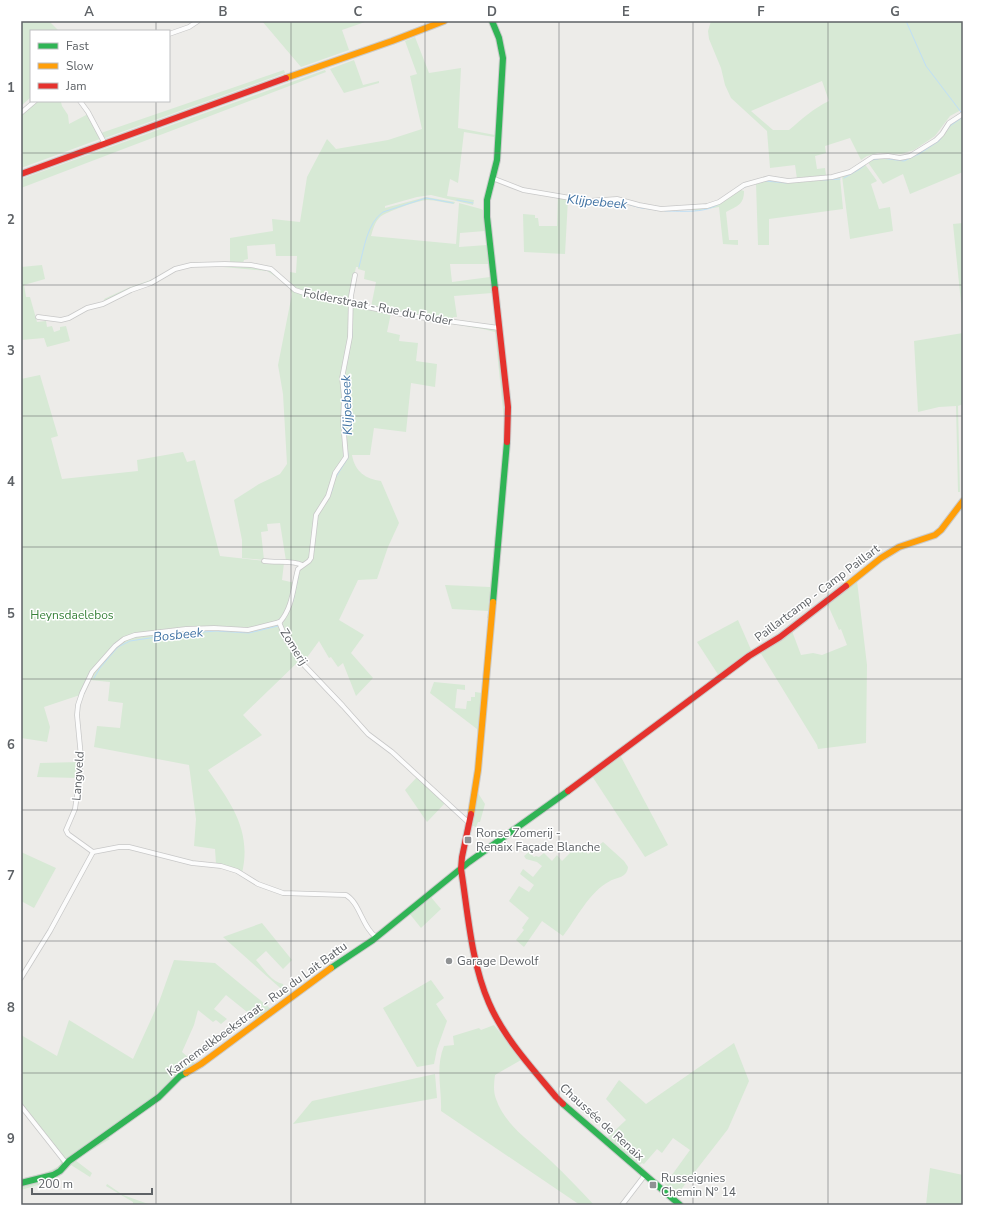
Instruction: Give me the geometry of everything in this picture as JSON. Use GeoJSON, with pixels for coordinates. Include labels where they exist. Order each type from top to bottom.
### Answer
{"type":"FeatureCollection","features":[{"type":"Feature","properties":{"kind":"street"},"geometry":{"type":"LineString","coordinates":[[170,34],[189,27],[198,21]]}},
{"type":"Feature","properties":{"kind":"street"},"geometry":{"type":"LineString","coordinates":[[21,174],[444,21]]}},
{"type":"Feature","properties":{"kind":"street","name":"Chaussée de Renaix"},"geometry":{"type":"LineString","coordinates":[[492,21],[499,38],[503,58],[497,160],[487,200],[487,217],[508,407],[507,452],[478,770],[461,868],[477,969],[483,990],[495,1015],[526,1062],[556,1097],[584,1123],[680,1205]]}},
{"type":"Feature","properties":{"kind":"street"},"geometry":{"type":"LineString","coordinates":[[21,113],[34,102]]}},
{"type":"Feature","properties":{"kind":"street"},"geometry":{"type":"LineString","coordinates":[[81,102],[88,112],[105,144]]}},
{"type":"Feature","properties":{"kind":"street"},"geometry":{"type":"LineString","coordinates":[[492,178],[523,190],[588,201],[617,199],[661,209],[707,206],[719,202],[744,185],[769,178],[788,181],[832,177],[850,172],[872,157],[888,156],[900,158],[910,156],[936,140],[949,123],[962,114]]}},
{"type":"Feature","properties":{"kind":"street","name":"Folderstraat - Rue du Folder"},"geometry":{"type":"LineString","coordinates":[[38,317],[61,320],[69,318],[87,308],[103,304],[131,290],[151,283],[175,269],[210,264],[244,265],[269,268],[275,271],[292,288],[298,291],[411,316],[499,328]]}},
{"type":"Feature","properties":{"kind":"street","name":"Zomerij"},"geometry":{"type":"LineString","coordinates":[[355,275],[350,303],[350,337],[342,378],[344,397],[343,422],[346,457],[335,473],[328,496],[317,512],[314,522],[312,556],[309,561],[302,565],[297,572],[294,592],[289,606],[279,622],[286,639],[304,665],[368,734],[392,752],[470,823]]}},
{"type":"Feature","properties":{"kind":"street","name":"Paillartcamp - Camp Paillart"},"geometry":{"type":"LineString","coordinates":[[461,868],[546,808],[749,656],[780,637],[891,551],[935,535],[963,501]]}},
{"type":"Feature","properties":{"kind":"street"},"geometry":{"type":"LineString","coordinates":[[264,561],[279,563],[296,562],[302,565]]}},
{"type":"Feature","properties":{"kind":"street","name":"Langveld"},"geometry":{"type":"LineString","coordinates":[[93,852],[68,834],[66,830],[75,809],[79,781],[81,757],[77,715],[78,705],[90,676],[104,658],[120,642],[135,635],[186,629],[214,628],[248,630],[279,622]]}},
{"type":"Feature","properties":{"kind":"street"},"geometry":{"type":"LineString","coordinates":[[21,978],[50,931],[93,852],[118,847],[129,847],[192,864],[221,866],[237,871],[258,884],[283,893],[346,895],[353,901],[367,926],[376,937]]}},
{"type":"Feature","properties":{"kind":"street","name":"Karnemelkbeekstraat - Rue du Lait Battu"},"geometry":{"type":"LineString","coordinates":[[21,1183],[53,1176],[60,1171],[66,1163],[163,1093],[180,1076],[201,1064],[335,965],[373,940],[461,868]]}},
{"type":"Feature","properties":{"kind":"street"},"geometry":{"type":"LineString","coordinates":[[21,1106],[66,1163]]}},
{"type":"Feature","properties":{"kind":"street"},"geometry":{"type":"LineString","coordinates":[[622,1205],[645,1175]]}},
{"type":"Feature","properties":{"kind":"green space"},"geometry":{"type":"Polygon","coordinates":[[[21,21],[49,21],[58,30],[30,30],[30,98],[21,106],[21,21]]]}},
{"type":"Feature","properties":{"kind":"green space"},"geometry":{"type":"Polygon","coordinates":[[[262,21],[368,21],[342,30],[349,50],[301,67],[262,21]]]}},
{"type":"Feature","properties":{"kind":"green space"},"geometry":{"type":"Polygon","coordinates":[[[711,21],[963,21],[963,109],[950,116],[935,136],[914,150],[901,154],[878,153],[867,156],[861,160],[850,138],[825,146],[826,153],[815,156],[817,169],[825,168],[826,175],[797,179],[795,165],[770,168],[767,131],[731,98],[709,39],[708,31],[711,21]],[[822,81],[751,111],[773,130],[789,130],[813,110],[829,101],[822,81]]]}},
{"type":"Feature","properties":{"kind":"green space"},"geometry":{"type":"Polygon","coordinates":[[[415,37],[429,73],[461,68],[458,128],[495,135],[494,137],[464,132],[458,183],[450,179],[447,196],[474,200],[473,205],[431,195],[417,197],[385,206],[385,208],[426,197],[455,202],[454,204],[427,200],[395,209],[380,217],[375,223],[371,236],[456,244],[459,203],[481,209],[483,210],[485,231],[460,233],[459,247],[487,245],[489,264],[450,264],[452,282],[490,277],[492,293],[454,296],[457,317],[453,317],[453,322],[371,307],[376,282],[364,279],[365,271],[358,269],[358,267],[356,267],[349,300],[309,293],[288,282],[290,281],[290,272],[296,273],[297,256],[276,256],[275,244],[247,246],[248,259],[244,260],[243,263],[190,265],[105,301],[104,299],[128,288],[156,278],[174,267],[198,262],[230,262],[230,238],[273,231],[272,219],[300,222],[307,177],[327,139],[336,149],[388,140],[422,129],[410,76],[417,74],[405,41],[415,37]]]}},
{"type":"Feature","properties":{"kind":"green space"},"geometry":{"type":"Polygon","coordinates":[[[354,60],[363,85],[379,81],[379,83],[344,93],[330,69],[354,60]]]}},
{"type":"Feature","properties":{"kind":"green space"},"geometry":{"type":"Polygon","coordinates":[[[284,70],[285,73],[105,138],[101,133],[284,70]]]}},
{"type":"Feature","properties":{"kind":"green space"},"geometry":{"type":"Polygon","coordinates":[[[325,70],[326,72],[21,188],[21,179],[325,70]]]}},
{"type":"Feature","properties":{"kind":"green space"},"geometry":{"type":"Polygon","coordinates":[[[36,102],[61,102],[68,115],[69,124],[88,114],[100,139],[21,168],[21,113],[36,102]]]}},
{"type":"Feature","properties":{"kind":"green space"},"geometry":{"type":"Polygon","coordinates":[[[962,116],[963,172],[910,194],[903,174],[883,184],[867,161],[875,158],[903,160],[909,158],[939,139],[950,124],[962,116]]]}},
{"type":"Feature","properties":{"kind":"green space"},"geometry":{"type":"Polygon","coordinates":[[[864,163],[877,181],[871,184],[879,209],[890,207],[893,231],[850,239],[842,176],[850,173],[864,163]]]}},
{"type":"Feature","properties":{"kind":"green space"},"geometry":{"type":"Polygon","coordinates":[[[840,177],[843,209],[769,219],[769,245],[758,245],[756,183],[769,180],[786,182],[840,177]]]}},
{"type":"Feature","properties":{"kind":"green space"},"geometry":{"type":"Polygon","coordinates":[[[741,188],[741,190],[744,191],[743,199],[737,206],[726,212],[729,240],[738,240],[738,245],[723,244],[719,207],[695,211],[694,209],[715,205],[741,188]]]}},
{"type":"Feature","properties":{"kind":"green space"},"geometry":{"type":"Polygon","coordinates":[[[558,197],[568,199],[565,254],[524,252],[523,214],[535,215],[535,218],[538,218],[539,226],[557,226],[558,197]]]}},
{"type":"Feature","properties":{"kind":"green space"},"geometry":{"type":"Polygon","coordinates":[[[963,223],[963,322],[953,224],[963,223]]]}},
{"type":"Feature","properties":{"kind":"green space"},"geometry":{"type":"Polygon","coordinates":[[[42,265],[45,279],[24,285],[26,297],[30,297],[37,322],[46,321],[47,327],[52,326],[54,332],[60,330],[60,327],[66,326],[70,341],[47,347],[44,338],[21,340],[21,267],[42,265]]]}},
{"type":"Feature","properties":{"kind":"green space"},"geometry":{"type":"Polygon","coordinates":[[[192,266],[212,266],[192,267],[174,271],[192,266]]]}},
{"type":"Feature","properties":{"kind":"green space"},"geometry":{"type":"Polygon","coordinates":[[[212,266],[246,266],[271,270],[292,290],[348,303],[349,305],[350,331],[345,362],[343,393],[344,456],[328,492],[319,507],[309,559],[303,563],[286,561],[280,523],[267,524],[268,531],[261,532],[264,560],[242,558],[242,540],[234,500],[259,484],[280,474],[287,464],[283,394],[278,365],[292,294],[290,289],[278,278],[267,271],[212,266]]]}},
{"type":"Feature","properties":{"kind":"green space"},"geometry":{"type":"Polygon","coordinates":[[[353,306],[391,313],[387,332],[400,335],[399,341],[418,343],[416,361],[437,364],[435,387],[411,383],[406,432],[374,428],[370,455],[352,455],[353,461],[362,474],[381,481],[399,523],[388,547],[377,579],[358,580],[339,620],[364,635],[351,653],[373,678],[356,696],[343,663],[338,667],[331,657],[329,658],[319,641],[303,663],[290,642],[282,625],[300,569],[308,563],[317,515],[327,499],[335,476],[345,461],[343,381],[353,306]]]}},
{"type":"Feature","properties":{"kind":"green space"},"geometry":{"type":"Polygon","coordinates":[[[441,322],[497,331],[505,410],[505,439],[502,471],[504,420],[495,332],[441,322]]]}},
{"type":"Feature","properties":{"kind":"green space"},"geometry":{"type":"Polygon","coordinates":[[[963,333],[963,404],[958,406],[960,492],[958,492],[956,406],[939,407],[918,412],[914,341],[963,333]]]}},
{"type":"Feature","properties":{"kind":"green space","name":"Heynsdaelebos"},"geometry":{"type":"Polygon","coordinates":[[[40,375],[58,436],[51,438],[62,479],[138,471],[137,460],[183,452],[187,462],[195,460],[220,556],[284,563],[282,580],[295,583],[286,611],[274,622],[249,628],[220,627],[126,637],[99,662],[80,695],[44,707],[50,727],[47,742],[21,738],[21,379],[40,375]]]}},
{"type":"Feature","properties":{"kind":"green space"},"geometry":{"type":"Polygon","coordinates":[[[500,493],[488,618],[487,618],[488,611],[452,609],[445,585],[490,587],[500,493]]]}},
{"type":"Feature","properties":{"kind":"green space"},"geometry":{"type":"Polygon","coordinates":[[[857,581],[867,665],[866,743],[818,749],[760,652],[792,631],[801,655],[813,653],[822,655],[847,645],[841,629],[839,630],[827,603],[857,581]]]}},
{"type":"Feature","properties":{"kind":"green space"},"geometry":{"type":"Polygon","coordinates":[[[738,620],[752,652],[719,676],[697,642],[738,620]]]}},
{"type":"Feature","properties":{"kind":"green space"},"geometry":{"type":"Polygon","coordinates":[[[276,624],[299,661],[243,715],[262,735],[208,770],[232,806],[242,831],[244,858],[242,873],[216,864],[215,849],[194,846],[196,819],[189,765],[94,747],[97,726],[120,728],[123,703],[108,701],[110,682],[90,680],[96,670],[118,645],[135,635],[147,636],[212,629],[248,631],[276,624]]]}},
{"type":"Feature","properties":{"kind":"green space"},"geometry":{"type":"Polygon","coordinates":[[[434,682],[465,685],[465,690],[457,689],[455,708],[466,709],[467,701],[471,701],[471,697],[475,697],[475,692],[482,693],[478,734],[477,729],[430,693],[434,682]]]}},
{"type":"Feature","properties":{"kind":"green space"},"geometry":{"type":"Polygon","coordinates":[[[620,755],[668,845],[645,857],[592,776],[620,755]]]}},
{"type":"Feature","properties":{"kind":"green space"},"geometry":{"type":"Polygon","coordinates":[[[79,762],[78,778],[37,777],[40,763],[79,762]]]}},
{"type":"Feature","properties":{"kind":"green space"},"geometry":{"type":"Polygon","coordinates":[[[418,776],[446,802],[427,822],[405,790],[418,776]]]}},
{"type":"Feature","properties":{"kind":"green space"},"geometry":{"type":"Polygon","coordinates":[[[478,793],[485,804],[480,822],[478,822],[476,827],[471,825],[478,793]]]}},
{"type":"Feature","properties":{"kind":"green space"},"geometry":{"type":"Polygon","coordinates":[[[603,842],[624,861],[628,867],[626,873],[621,877],[610,881],[590,898],[563,936],[542,921],[524,947],[516,940],[524,930],[522,928],[529,918],[509,901],[519,886],[529,892],[534,885],[520,874],[523,869],[533,877],[542,866],[537,862],[526,859],[524,856],[529,852],[534,857],[539,857],[544,853],[552,861],[557,855],[562,861],[579,844],[588,854],[603,842]]]}},
{"type":"Feature","properties":{"kind":"green space"},"geometry":{"type":"Polygon","coordinates":[[[21,852],[56,868],[34,908],[21,901],[21,852]]]}},
{"type":"Feature","properties":{"kind":"green space"},"geometry":{"type":"Polygon","coordinates":[[[430,896],[441,909],[421,928],[409,913],[430,896]]]}},
{"type":"Feature","properties":{"kind":"green space"},"geometry":{"type":"Polygon","coordinates":[[[262,923],[292,960],[283,969],[266,951],[256,960],[275,981],[283,984],[285,990],[289,993],[288,995],[223,937],[262,923]]]}},
{"type":"Feature","properties":{"kind":"green space"},"geometry":{"type":"Polygon","coordinates":[[[174,960],[215,963],[271,1009],[257,1020],[226,995],[214,1009],[227,1019],[221,1024],[216,1020],[213,1022],[198,1010],[194,1025],[182,1052],[196,1064],[174,1077],[150,1102],[104,1135],[110,1139],[75,1160],[92,1173],[90,1177],[71,1165],[56,1178],[48,1182],[21,1190],[21,1179],[52,1170],[61,1164],[59,1157],[65,1159],[21,1104],[21,1035],[57,1056],[69,1020],[133,1059],[159,1002],[174,960]]]}},
{"type":"Feature","properties":{"kind":"green space"},"geometry":{"type":"Polygon","coordinates":[[[431,980],[444,998],[436,1004],[447,1021],[437,1049],[434,1064],[417,1067],[383,1008],[431,980]]]}},
{"type":"Feature","properties":{"kind":"green space"},"geometry":{"type":"Polygon","coordinates":[[[494,1025],[521,1060],[495,1075],[494,1093],[500,1109],[512,1125],[557,1166],[594,1205],[580,1205],[441,1111],[439,1070],[441,1054],[444,1046],[454,1045],[453,1036],[479,1028],[481,1030],[494,1025]]]}},
{"type":"Feature","properties":{"kind":"green space"},"geometry":{"type":"Polygon","coordinates":[[[734,1043],[749,1081],[728,1129],[676,1196],[664,1186],[690,1150],[673,1138],[662,1153],[657,1149],[644,1164],[642,1163],[640,1165],[607,1138],[626,1120],[606,1099],[619,1080],[646,1104],[734,1043]]]}},
{"type":"Feature","properties":{"kind":"green space"},"geometry":{"type":"Polygon","coordinates":[[[435,1074],[437,1098],[293,1124],[312,1101],[435,1074]]]}},
{"type":"Feature","properties":{"kind":"green space"},"geometry":{"type":"Polygon","coordinates":[[[930,1168],[963,1175],[963,1205],[926,1205],[930,1168]]]}},
{"type":"Feature","properties":{"kind":"green space"},"geometry":{"type":"Polygon","coordinates":[[[107,1184],[123,1195],[151,1205],[133,1205],[133,1202],[106,1186],[107,1184]]]}},
{"type":"Feature","properties":{"kind":"waterway"},"geometry":{"type":"LineString","coordinates":[[906,21],[926,66],[961,112]]}},
{"type":"Feature","properties":{"kind":"waterway","name":"Klijpebeek"},"geometry":{"type":"LineString","coordinates":[[881,158],[904,161],[919,154],[939,141],[950,126],[963,117]]}},
{"type":"Feature","properties":{"kind":"waterway","name":"Klijpebeek"},"geometry":{"type":"LineString","coordinates":[[871,160],[878,159]]}},
{"type":"Feature","properties":{"kind":"waterway","name":"Klijpebeek"},"geometry":{"type":"LineString","coordinates":[[844,178],[865,165]]}},
{"type":"Feature","properties":{"kind":"waterway","name":"Klijpebeek"},"geometry":{"type":"LineString","coordinates":[[823,180],[840,179]]}},
{"type":"Feature","properties":{"kind":"waterway","name":"Klijpebeek"},"geometry":{"type":"LineString","coordinates":[[766,181],[786,183]]}},
{"type":"Feature","properties":{"kind":"waterway","name":"Klijpebeek"},"geometry":{"type":"LineString","coordinates":[[741,189],[747,186]]}},
{"type":"Feature","properties":{"kind":"waterway","name":"Klijpebeek"},"geometry":{"type":"LineString","coordinates":[[359,267],[370,229],[373,223],[383,212],[426,198],[453,203]]}},
{"type":"Feature","properties":{"kind":"waterway","name":"Klijpebeek"},"geometry":{"type":"LineString","coordinates":[[457,200],[473,203]]}},
{"type":"Feature","properties":{"kind":"waterway","name":"Klijpebeek"},"geometry":{"type":"LineString","coordinates":[[575,201],[585,203],[605,202]]}},
{"type":"Feature","properties":{"kind":"waterway","name":"Klijpebeek"},"geometry":{"type":"LineString","coordinates":[[614,201],[625,203]]}},
{"type":"Feature","properties":{"kind":"waterway","name":"Klijpebeek"},"geometry":{"type":"LineString","coordinates":[[665,211],[702,210],[716,206],[722,202]]}},
{"type":"Feature","properties":{"kind":"waterway","name":"Klijpebeek"},"geometry":{"type":"LineString","coordinates":[[630,205],[658,210]]}},
{"type":"Feature","properties":{"kind":"waterway","name":"Klijpebeek"},"geometry":{"type":"LineString","coordinates":[[352,319],[352,336]]}},
{"type":"Feature","properties":{"kind":"waterway","name":"Klijpebeek"},"geometry":{"type":"LineString","coordinates":[[347,361],[350,345]]}},
{"type":"Feature","properties":{"kind":"waterway","name":"Klijpebeek"},"geometry":{"type":"LineString","coordinates":[[345,388],[346,399]]}},
{"type":"Feature","properties":{"kind":"waterway","name":"Klijpebeek"},"geometry":{"type":"LineString","coordinates":[[347,448],[348,455]]}},
{"type":"Feature","properties":{"kind":"waterway","name":"Klijpebeek"},"geometry":{"type":"LineString","coordinates":[[336,477],[348,458]]}},
{"type":"Feature","properties":{"kind":"waterway","name":"Klijpebeek"},"geometry":{"type":"LineString","coordinates":[[330,496],[333,488]]}},
{"type":"Feature","properties":{"kind":"waterway","name":"Klijpebeek"},"geometry":{"type":"LineString","coordinates":[[293,601],[298,577]]}},
{"type":"Feature","properties":{"kind":"waterway","name":"Bosbeek"},"geometry":{"type":"LineString","coordinates":[[94,678],[100,668],[118,647],[130,641],[169,635],[216,631],[249,633],[278,626]]}},
{"type":"Feature","properties":{"kind":"traffic: fast"},"geometry":{"type":"LineString","coordinates":[[492,21],[499,38],[503,58],[497,160],[487,200],[487,217],[495,289]]}},
{"type":"Feature","properties":{"kind":"traffic: fast"},"geometry":{"type":"LineString","coordinates":[[493,602],[507,442]]}},
{"type":"Feature","properties":{"kind":"traffic: fast"},"geometry":{"type":"LineString","coordinates":[[331,968],[373,940],[469,862],[568,791]]}},
{"type":"Feature","properties":{"kind":"traffic: fast"},"geometry":{"type":"LineString","coordinates":[[21,1183],[53,1175],[60,1171],[69,1161],[159,1097],[180,1076],[186,1073]]}},
{"type":"Feature","properties":{"kind":"traffic: fast"},"geometry":{"type":"LineString","coordinates":[[563,1104],[680,1205]]}},
{"type":"Feature","properties":{"kind":"traffic: slow"},"geometry":{"type":"LineString","coordinates":[[286,78],[444,21]]}},
{"type":"Feature","properties":{"kind":"traffic: slow"},"geometry":{"type":"LineString","coordinates":[[846,586],[881,558],[899,547],[935,535],[941,530],[963,501]]}},
{"type":"Feature","properties":{"kind":"traffic: slow"},"geometry":{"type":"LineString","coordinates":[[471,814],[478,770],[493,602]]}},
{"type":"Feature","properties":{"kind":"traffic: slow"},"geometry":{"type":"LineString","coordinates":[[186,1073],[201,1064],[331,968]]}},
{"type":"Feature","properties":{"kind":"traffic: jam"},"geometry":{"type":"LineString","coordinates":[[21,174],[286,78]]}},
{"type":"Feature","properties":{"kind":"traffic: jam"},"geometry":{"type":"LineString","coordinates":[[495,289],[508,407],[507,442]]}},
{"type":"Feature","properties":{"kind":"traffic: jam"},"geometry":{"type":"LineString","coordinates":[[568,791],[749,656],[780,637],[846,586]]}},
{"type":"Feature","properties":{"kind":"traffic: jam"},"geometry":{"type":"LineString","coordinates":[[471,814],[461,869],[474,954],[483,987],[495,1016],[510,1040],[563,1104]]}},
{"type":"Feature","properties":{"kind":"place","name":"Ronse Zomerij - Renaix Façade Blanche"},"geometry":{"type":"Point","coordinates":[468,840]}},
{"type":"Feature","properties":{"kind":"place","name":"Garage Dewolf"},"geometry":{"type":"Point","coordinates":[449,961]}},
{"type":"Feature","properties":{"kind":"place","name":"Russeignies Chemin N° 14"},"geometry":{"type":"Point","coordinates":[653,1185]}}]}
